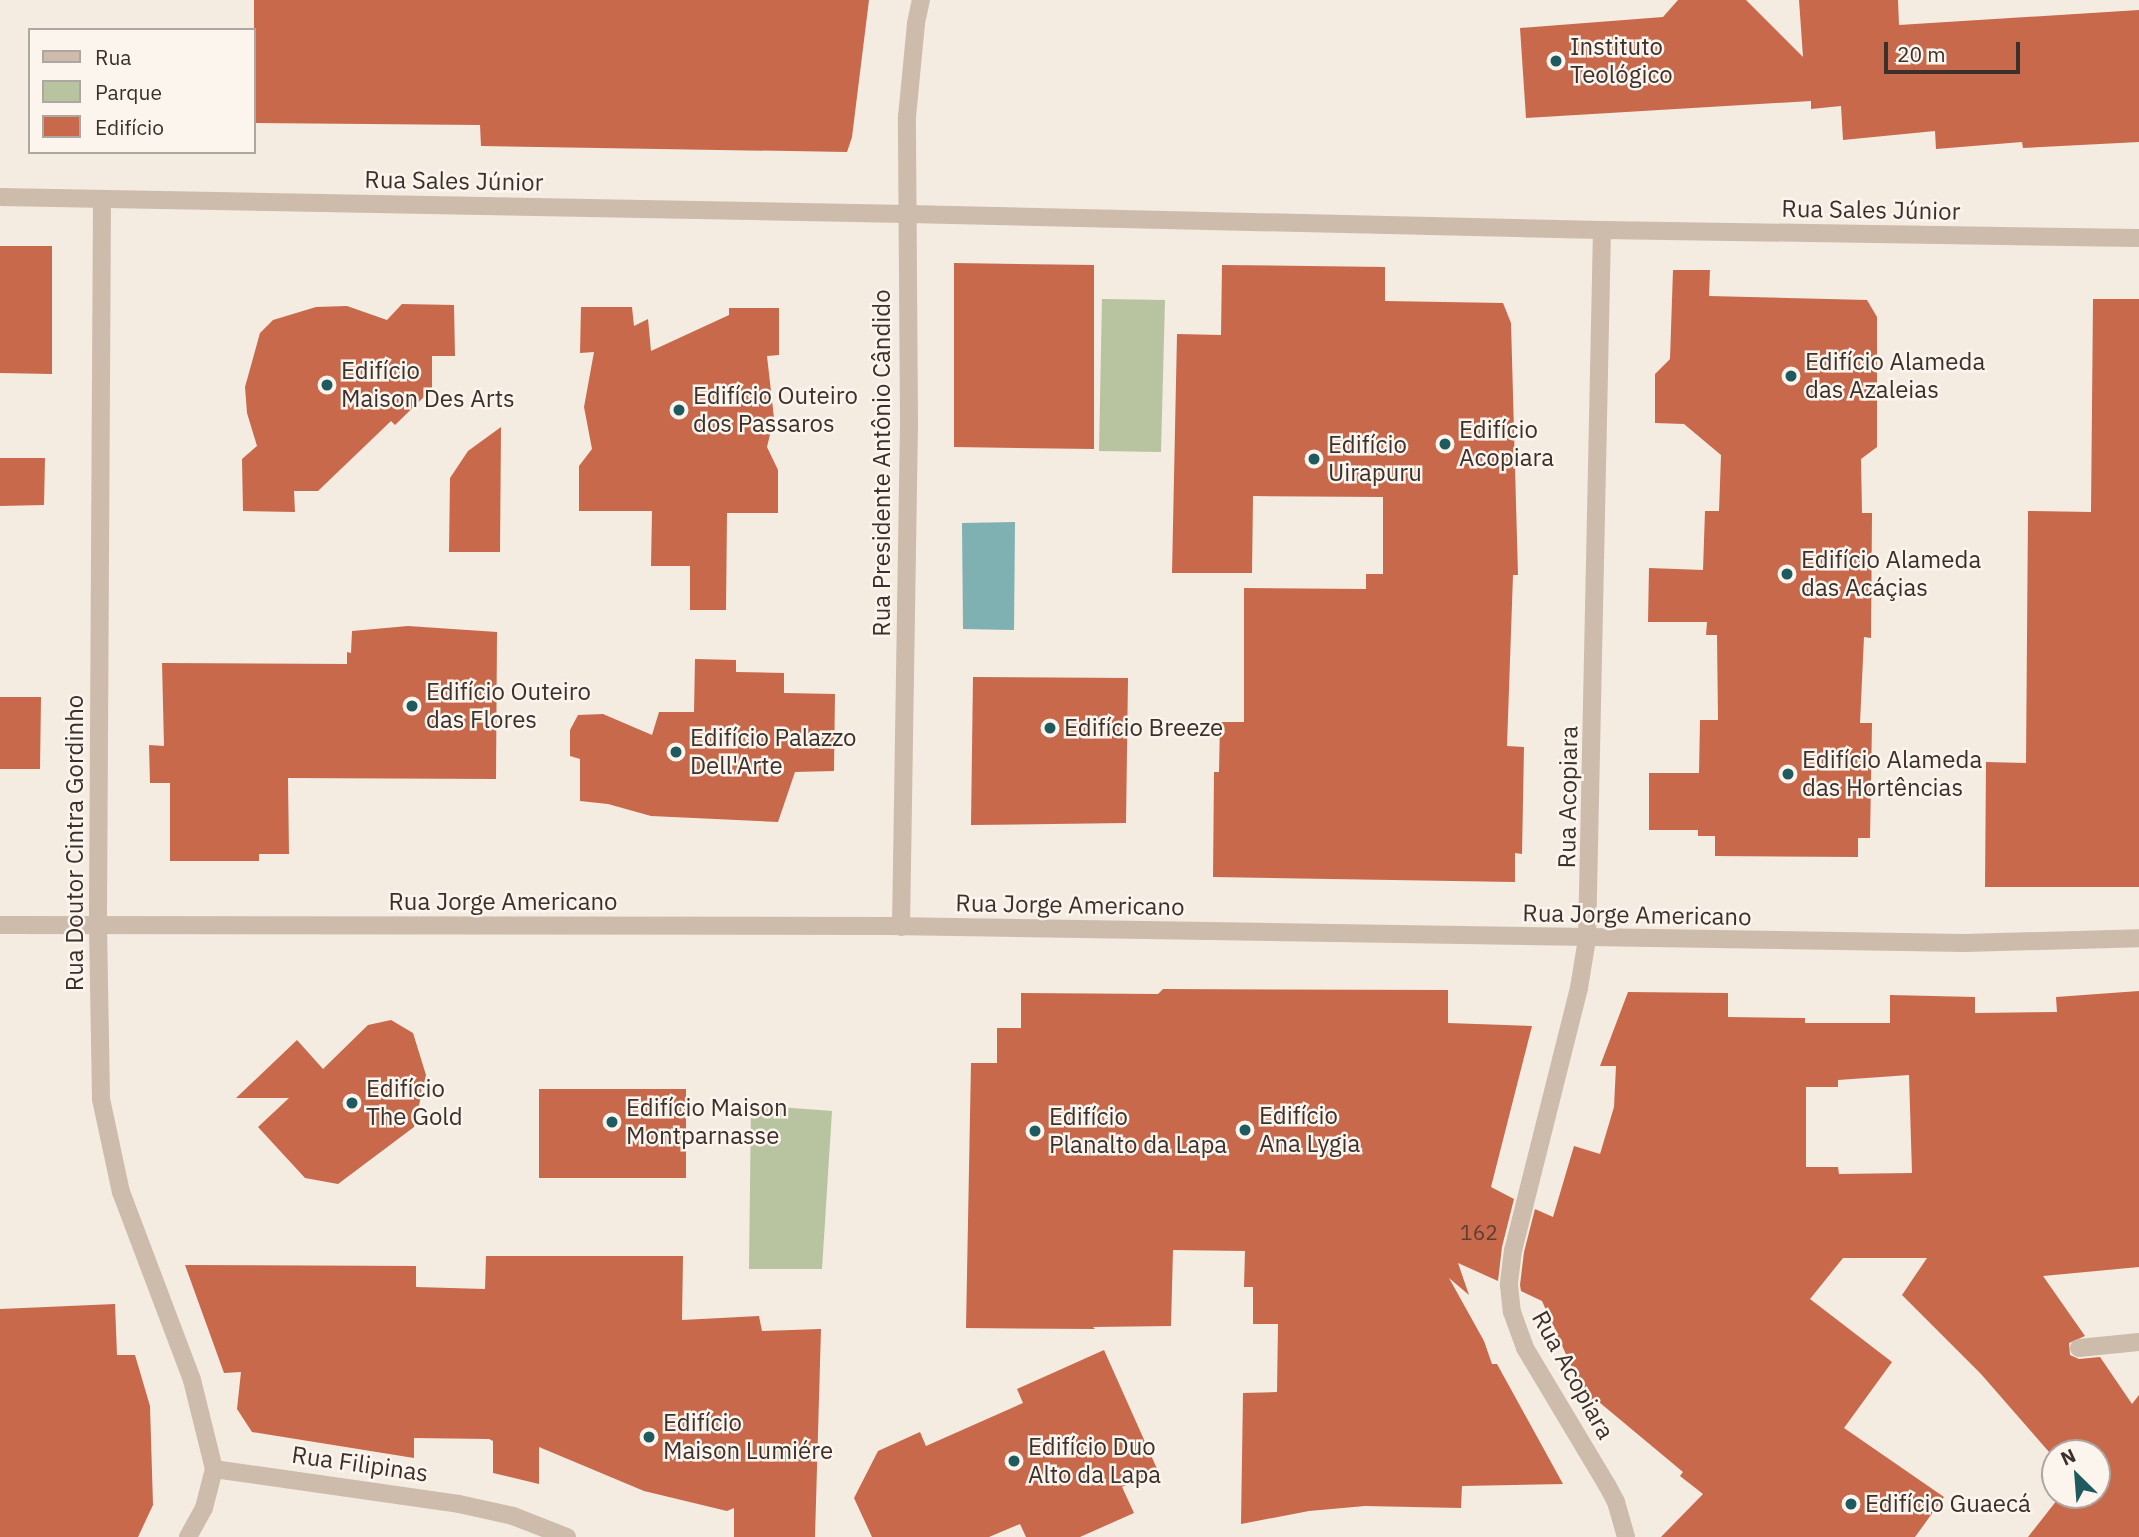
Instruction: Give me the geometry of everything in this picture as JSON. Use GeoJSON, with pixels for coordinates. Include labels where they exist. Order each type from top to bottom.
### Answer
{"type":"FeatureCollection","features":[{"type":"Feature","properties":{"kind":"street","name":"Rua Presidente Antônio Cândido"},"geometry":{"type":"LineString","coordinates":[[901,927],[909,421],[907,117],[916,23],[921,0]]}},
{"type":"Feature","properties":{"kind":"street","name":"Rua Sales Júnior"},"geometry":{"type":"LineString","coordinates":[[0,197],[1602,230],[2139,238]]}},
{"type":"Feature","properties":{"kind":"street","name":"Rua Doutor Cintra Gordinho"},"geometry":{"type":"LineString","coordinates":[[102,199],[99,1063],[108,1143],[121,1192],[192,1380],[214,1469]]}},
{"type":"Feature","properties":{"kind":"street","name":"Rua Acopiara"},"geometry":{"type":"LineString","coordinates":[[1602,230],[1587,939],[1579,988],[1513,1250],[1509,1284],[1512,1312],[1525,1348],[1607,1485],[1626,1537]]}},
{"type":"Feature","properties":{"kind":"street","name":"Rua Jorge Americano"},"geometry":{"type":"LineString","coordinates":[[0,925],[901,927],[1965,943],[2139,938]]}},
{"type":"Feature","properties":{"kind":"street"},"geometry":{"type":"LineString","coordinates":[[2080,1348],[2139,1342]]}},
{"type":"Feature","properties":{"kind":"street"},"geometry":{"type":"LineString","coordinates":[[188,1537],[204,1508],[214,1469]]}},
{"type":"Feature","properties":{"kind":"street","name":"Rua Filipinas"},"geometry":{"type":"LineString","coordinates":[[214,1469],[459,1504],[513,1516],[567,1537]]}},
{"type":"Feature","properties":{"kind":"green space"},"geometry":{"type":"Polygon","coordinates":[[[1102,299],[1165,300],[1161,452],[1099,451],[1102,299]]]}},
{"type":"Feature","properties":{"kind":"green space"},"geometry":{"type":"Polygon","coordinates":[[[751,1105],[832,1111],[822,1269],[749,1269],[751,1105]]]}},
{"type":"Feature","properties":{"kind":"water"},"geometry":{"type":"Polygon","coordinates":[[[1015,522],[1014,630],[963,629],[962,523],[1015,522]]]}},
{"type":"Feature","properties":{"kind":"building"},"geometry":{"type":"Polygon","coordinates":[[[254,0],[869,0],[852,137],[847,152],[481,146],[480,125],[256,123],[254,0]]]}},
{"type":"Feature","properties":{"kind":"building"},"geometry":{"type":"Polygon","coordinates":[[[1678,0],[1746,0],[1803,57],[1799,0],[1898,0],[1899,25],[2139,10],[2139,142],[2023,148],[2022,142],[1936,149],[1935,131],[1843,140],[1841,106],[1811,109],[1811,101],[1526,118],[1520,28],[1663,17],[1678,0]]]}},
{"type":"Feature","properties":{"kind":"building"},"geometry":{"type":"Polygon","coordinates":[[[0,246],[52,246],[52,374],[0,373],[0,246]]]}},
{"type":"Feature","properties":{"kind":"building"},"geometry":{"type":"Polygon","coordinates":[[[954,263],[1094,265],[1094,449],[954,447],[954,263]]]}},
{"type":"Feature","properties":{"kind":"building"},"geometry":{"type":"Polygon","coordinates":[[[1222,265],[1385,267],[1385,301],[1503,303],[1511,323],[1518,575],[1513,575],[1507,746],[1524,747],[1522,854],[1515,853],[1515,882],[1213,877],[1214,772],[1219,772],[1220,722],[1244,722],[1244,588],[1366,589],[1366,574],[1383,574],[1383,497],[1253,496],[1252,573],[1172,573],[1177,334],[1221,335],[1222,265]]]}},
{"type":"Feature","properties":{"kind":"building"},"geometry":{"type":"Polygon","coordinates":[[[1673,270],[1710,270],[1709,296],[1867,300],[1877,317],[1877,447],[1861,459],[1862,513],[1872,513],[1871,638],[1864,637],[1860,723],[1872,723],[1870,838],[1858,838],[1858,857],[1715,856],[1715,836],[1698,836],[1698,830],[1649,830],[1649,773],[1699,773],[1700,720],[1718,720],[1717,635],[1706,635],[1707,622],[1648,622],[1649,568],[1703,570],[1705,511],[1719,511],[1721,455],[1684,424],[1655,423],[1655,374],[1670,359],[1673,270]]]}},
{"type":"Feature","properties":{"kind":"building"},"geometry":{"type":"Polygon","coordinates":[[[2093,299],[2139,299],[2139,887],[1985,887],[1986,762],[2026,763],[2028,511],[2091,512],[2093,299]]]}},
{"type":"Feature","properties":{"kind":"building"},"geometry":{"type":"Polygon","coordinates":[[[402,304],[454,305],[455,356],[432,356],[432,389],[395,425],[391,421],[318,491],[294,491],[295,512],[243,511],[242,459],[257,446],[247,413],[245,387],[260,333],[273,320],[316,307],[347,306],[387,320],[402,304]]]}},
{"type":"Feature","properties":{"kind":"building","name":"Edifício Outeiro dos Passaros"},"geometry":{"type":"Polygon","coordinates":[[[581,307],[632,307],[634,326],[648,319],[651,351],[729,315],[729,308],[779,308],[779,355],[767,356],[774,418],[767,447],[778,470],[778,513],[727,513],[726,610],[690,610],[690,566],[651,566],[652,511],[579,511],[579,466],[592,449],[584,407],[594,352],[580,353],[581,307]]]}},
{"type":"Feature","properties":{"kind":"building"},"geometry":{"type":"Polygon","coordinates":[[[501,427],[500,552],[449,552],[450,478],[468,451],[501,427]]]}},
{"type":"Feature","properties":{"kind":"building"},"geometry":{"type":"Polygon","coordinates":[[[0,458],[45,458],[44,505],[0,506],[0,458]]]}},
{"type":"Feature","properties":{"kind":"building"},"geometry":{"type":"Polygon","coordinates":[[[408,626],[497,632],[496,779],[288,778],[289,854],[259,854],[259,861],[170,861],[170,783],[150,783],[149,745],[164,746],[162,663],[347,664],[347,652],[351,653],[352,631],[408,626]]]}},
{"type":"Feature","properties":{"kind":"building"},"geometry":{"type":"Polygon","coordinates":[[[695,659],[736,660],[736,672],[784,673],[784,693],[835,694],[834,771],[795,772],[778,822],[651,816],[608,804],[580,801],[580,759],[570,756],[570,730],[578,715],[603,714],[652,735],[659,712],[694,712],[695,659]]]}},
{"type":"Feature","properties":{"kind":"building","name":"Edifício Breeze"},"geometry":{"type":"Polygon","coordinates":[[[973,677],[1128,678],[1126,823],[971,825],[973,677]]]}},
{"type":"Feature","properties":{"kind":"building"},"geometry":{"type":"Polygon","coordinates":[[[0,697],[41,697],[40,769],[0,769],[0,697]]]}},
{"type":"Feature","properties":{"kind":"building"},"geometry":{"type":"Polygon","coordinates":[[[1163,989],[1448,990],[1448,1023],[1532,1026],[1491,1187],[1514,1199],[1502,1247],[1498,1281],[1458,1263],[1469,1295],[1449,1278],[1484,1341],[1492,1364],[1497,1364],[1563,1484],[1462,1486],[1461,1508],[1365,1506],[1309,1511],[1241,1524],[1243,1393],[1277,1392],[1278,1324],[1253,1324],[1253,1287],[1244,1287],[1245,1251],[1173,1250],[1171,1326],[1093,1327],[1095,1329],[966,1328],[971,1063],[997,1063],[997,1028],[1021,1028],[1021,993],[1158,994],[1163,989]]]}},
{"type":"Feature","properties":{"kind":"building"},"geometry":{"type":"Polygon","coordinates":[[[2139,991],[2139,1267],[2043,1276],[2085,1336],[2069,1343],[2070,1355],[2079,1359],[2100,1357],[2132,1404],[2139,1395],[2139,1537],[2028,1537],[2050,1509],[2111,1509],[2111,1439],[2041,1439],[2041,1443],[1981,1374],[1902,1295],[1927,1258],[1843,1258],[1810,1299],[1892,1362],[1844,1428],[1944,1497],[1915,1537],[1661,1537],[1703,1494],[1680,1476],[1683,1472],[1599,1402],[1591,1410],[1542,1301],[1521,1291],[1520,1285],[1524,1252],[1535,1209],[1553,1217],[1574,1146],[1600,1154],[1614,1107],[1616,1066],[1600,1066],[1628,992],[1728,993],[1728,1017],[1805,1018],[1805,1023],[1890,1023],[1890,995],[1975,997],[1975,1013],[2057,1012],[2056,997],[2139,991]],[[1909,1075],[1838,1080],[1838,1087],[1806,1087],[1806,1167],[1838,1167],[1839,1174],[1912,1173],[1909,1075]]]}},
{"type":"Feature","properties":{"kind":"building","name":"Edifício The Gold"},"geometry":{"type":"Polygon","coordinates":[[[391,1020],[413,1033],[426,1075],[414,1127],[338,1184],[305,1178],[258,1127],[289,1098],[236,1098],[297,1040],[323,1069],[368,1025],[391,1020]]]}},
{"type":"Feature","properties":{"kind":"building","name":"Edifício Maison Montparnasse"},"geometry":{"type":"Polygon","coordinates":[[[539,1089],[686,1089],[686,1178],[539,1178],[539,1089]]]}},
{"type":"Feature","properties":{"kind":"building"},"geometry":{"type":"Polygon","coordinates":[[[486,1256],[683,1256],[682,1320],[759,1316],[762,1331],[821,1329],[815,1537],[734,1537],[734,1508],[727,1511],[644,1491],[539,1447],[539,1484],[493,1473],[493,1441],[489,1439],[414,1438],[414,1458],[252,1432],[237,1409],[241,1372],[224,1373],[185,1265],[416,1266],[416,1287],[485,1289],[486,1256]]]}},
{"type":"Feature","properties":{"kind":"building"},"geometry":{"type":"Polygon","coordinates":[[[115,1304],[117,1355],[135,1355],[150,1406],[153,1505],[138,1537],[0,1537],[0,1309],[115,1304]]]}},
{"type":"Feature","properties":{"kind":"building","name":"Edifício Duo Alto da Lapa"},"geometry":{"type":"Polygon","coordinates":[[[1104,1350],[1158,1471],[1122,1487],[1134,1513],[1080,1537],[1026,1537],[1020,1524],[989,1537],[872,1537],[854,1498],[878,1451],[920,1432],[926,1446],[1023,1403],[1017,1389],[1104,1350]]]}},
{"type":"Feature","properties":{"kind":"place","name":"Instituto Teológico"},"geometry":{"type":"Point","coordinates":[1556,61]}},
{"type":"Feature","properties":{"kind":"place","name":"Edifício Alameda das Azaleias"},"geometry":{"type":"Point","coordinates":[1791,376]}},
{"type":"Feature","properties":{"kind":"place","name":"Edifício Maison Des Arts"},"geometry":{"type":"Point","coordinates":[327,385]}},
{"type":"Feature","properties":{"kind":"place","name":"Edifício Outeiro dos Passaros"},"geometry":{"type":"Point","coordinates":[679,410]}},
{"type":"Feature","properties":{"kind":"place","name":"Edifício Acopiara"},"geometry":{"type":"Point","coordinates":[1445,444]}},
{"type":"Feature","properties":{"kind":"place","name":"Edifício Uirapuru"},"geometry":{"type":"Point","coordinates":[1314,459]}},
{"type":"Feature","properties":{"kind":"place","name":"Edifício Alameda das Acáçias"},"geometry":{"type":"Point","coordinates":[1787,574]}},
{"type":"Feature","properties":{"kind":"place","name":"Edifício Outeiro das Flores"},"geometry":{"type":"Point","coordinates":[412,706]}},
{"type":"Feature","properties":{"kind":"place","name":"Edifício Breeze"},"geometry":{"type":"Point","coordinates":[1050,728]}},
{"type":"Feature","properties":{"kind":"place","name":"Edifício Palazzo Dell'Arte"},"geometry":{"type":"Point","coordinates":[676,752]}},
{"type":"Feature","properties":{"kind":"place","name":"Edifício Alameda das Hortências"},"geometry":{"type":"Point","coordinates":[1788,774]}},
{"type":"Feature","properties":{"kind":"place","name":"Edifício The Gold"},"geometry":{"type":"Point","coordinates":[352,1103]}},
{"type":"Feature","properties":{"kind":"place","name":"Edifício Maison Montparnasse"},"geometry":{"type":"Point","coordinates":[612,1122]}},
{"type":"Feature","properties":{"kind":"place","name":"Edifício Ana Lygia"},"geometry":{"type":"Point","coordinates":[1245,1130]}},
{"type":"Feature","properties":{"kind":"place","name":"Edifício Planalto da Lapa"},"geometry":{"type":"Point","coordinates":[1035,1131]}},
{"type":"Feature","properties":{"kind":"place","name":"Edifício Maison Lumiére"},"geometry":{"type":"Point","coordinates":[649,1437]}},
{"type":"Feature","properties":{"kind":"place","name":"Edifício Duo Alto da Lapa"},"geometry":{"type":"Point","coordinates":[1014,1461]}},
{"type":"Feature","properties":{"kind":"place","name":"Edifício Guaecá"},"geometry":{"type":"Point","coordinates":[1851,1504]}}]}
